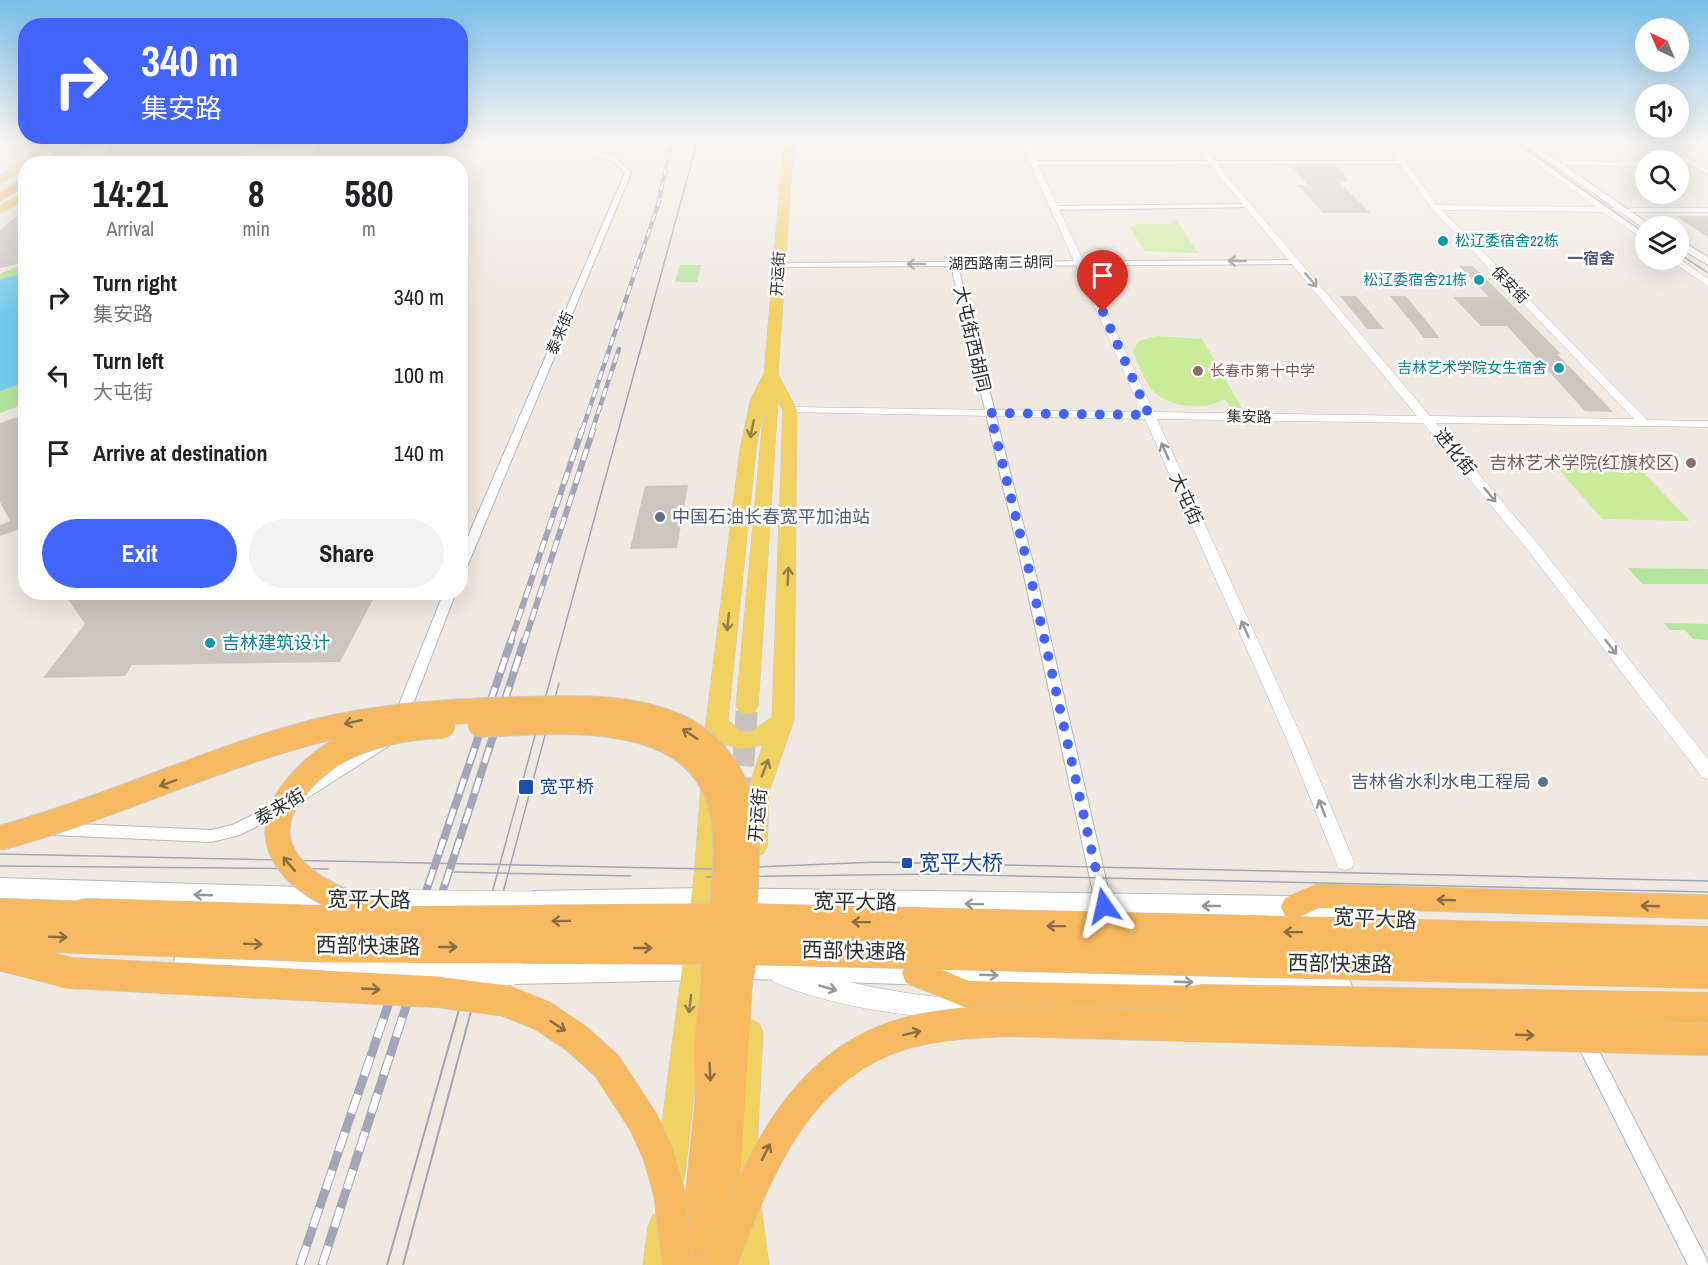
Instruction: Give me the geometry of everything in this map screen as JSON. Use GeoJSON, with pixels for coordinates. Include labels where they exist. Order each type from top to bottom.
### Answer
{"type":"FeatureCollection","features":[{"type":"Feature","properties":{"kind":"highway"},"geometry":{"type":"LineString","coordinates":[[0,838],[98,809],[266,747],[337,726],[388,716],[448,711],[584,708],[645,715],[688,731],[707,747],[732,780],[746,827],[720,1265]]}},
{"type":"Feature","properties":{"kind":"highway"},"geometry":{"type":"LineString","coordinates":[[437,922],[364,910],[322,893],[300,878],[284,860],[277,841],[278,821],[283,808],[297,786],[336,753],[369,739],[418,727],[586,723],[651,733],[681,748],[703,769],[720,803],[724,853],[709,1042],[711,1101],[696,1265]]}},
{"type":"Feature","properties":{"kind":"highway"},"geometry":{"type":"LineString","coordinates":[[1295,907],[1317,896],[1708,907]]}},
{"type":"Feature","properties":{"kind":"highway","name":"西部快速路"},"geometry":{"type":"LineString","coordinates":[[0,911],[437,922],[757,919],[1708,942]]}},
{"type":"Feature","properties":{"kind":"highway","name":"西部快速路"},"geometry":{"type":"LineString","coordinates":[[1,955],[336,947],[745,949],[1708,973]]}},
{"type":"Feature","properties":{"kind":"highway"},"geometry":{"type":"LineString","coordinates":[[1,955],[70,973],[437,992],[506,1001],[543,1016],[577,1039],[607,1066],[644,1123],[658,1154],[669,1192],[678,1265]]}},
{"type":"Feature","properties":{"kind":"highway"},"geometry":{"type":"LineString","coordinates":[[916,973],[969,995],[1708,1008]]}},
{"type":"Feature","properties":{"kind":"highway"},"geometry":{"type":"LineString","coordinates":[[720,1265],[755,1175],[776,1133],[819,1080],[844,1061],[875,1045],[935,1027],[1007,1021],[1708,1040]]}},
{"type":"Feature","properties":{"kind":"main road","name":"开运街"},"geometry":{"type":"LineString","coordinates":[[747,706],[771,413],[771,374],[784,198]]}},
{"type":"Feature","properties":{"kind":"main road"},"geometry":{"type":"LineString","coordinates":[[1609,198],[1638,216]]}},
{"type":"Feature","properties":{"kind":"main road"},"geometry":{"type":"LineString","coordinates":[[1611,198],[1635,216]]}},
{"type":"Feature","properties":{"kind":"main road"},"geometry":{"type":"LineString","coordinates":[[0,210],[18,200]]}},
{"type":"Feature","properties":{"kind":"main road"},"geometry":{"type":"LineString","coordinates":[[1689,251],[1708,266]]}},
{"type":"Feature","properties":{"kind":"main road"},"geometry":{"type":"LineString","coordinates":[[1689,255],[1708,266]]}},
{"type":"Feature","properties":{"kind":"main road","name":"开运街"},"geometry":{"type":"LineString","coordinates":[[753,1265],[741,1168],[758,792],[783,720],[790,410],[771,374]]}},
{"type":"Feature","properties":{"kind":"main road","name":"开运街"},"geometry":{"type":"LineString","coordinates":[[659,1265],[704,900],[717,722],[748,449],[758,398],[771,374]]}},
{"type":"Feature","properties":{"kind":"main road"},"geometry":{"type":"LineString","coordinates":[[717,722],[729,737],[741,740],[765,735],[783,720]]}},
{"type":"Feature","properties":{"kind":"main road","name":"宽平大路"},"geometry":{"type":"LineString","coordinates":[[0,888],[367,900],[534,902],[753,900],[1295,907],[1331,919],[1708,928]]}},
{"type":"Feature","properties":{"kind":"main road"},"geometry":{"type":"LineString","coordinates":[[1,955],[511,972],[751,967],[1708,998]]}},
{"type":"Feature","properties":{"kind":"street","name":"泰来街"},"geometry":{"type":"LineString","coordinates":[[468,549],[617,198]]}},
{"type":"Feature","properties":{"kind":"street","name":"大屯街"},"geometry":{"type":"LineString","coordinates":[[1048,198],[1295,740],[1345,862]]}},
{"type":"Feature","properties":{"kind":"street","name":"进化街"},"geometry":{"type":"LineString","coordinates":[[1242,198],[1532,546],[1708,772]]}},
{"type":"Feature","properties":{"kind":"street","name":"保安街"},"geometry":{"type":"LineString","coordinates":[[1428,198],[1645,424]]}},
{"type":"Feature","properties":{"kind":"street"},"geometry":{"type":"LineString","coordinates":[[1588,198],[1635,230]]}},
{"type":"Feature","properties":{"kind":"street"},"geometry":{"type":"LineString","coordinates":[[1053,208],[1249,206]]}},
{"type":"Feature","properties":{"kind":"street"},"geometry":{"type":"LineString","coordinates":[[1435,207],[1708,210]]}},
{"type":"Feature","properties":{"kind":"street","name":"湖西路南三胡同"},"geometry":{"type":"LineString","coordinates":[[778,265],[1295,262]]}},
{"type":"Feature","properties":{"kind":"street","name":"大屯街西胡同"},"geometry":{"type":"LineString","coordinates":[[954,263],[1029,570],[1104,906]]}},
{"type":"Feature","properties":{"kind":"street"},"geometry":{"type":"LineString","coordinates":[[1689,266],[1708,266]]}},
{"type":"Feature","properties":{"kind":"street"},"geometry":{"type":"LineString","coordinates":[[1689,270],[1708,284]]}},
{"type":"Feature","properties":{"kind":"street","name":"集安路"},"geometry":{"type":"LineString","coordinates":[[790,410],[1708,424]]}},
{"type":"Feature","properties":{"kind":"street","name":"泰来街"},"geometry":{"type":"LineString","coordinates":[[0,827],[211,836],[235,831],[273,813],[366,755],[391,735],[397,727],[447,600]]}},
{"type":"Feature","properties":{"kind":"street"},"geometry":{"type":"LineString","coordinates":[[751,967],[849,994],[945,1009],[1476,1021],[1561,995],[1699,1265]]}},
{"type":"Feature","properties":{"kind":"green space"},"geometry":{"type":"Polygon","coordinates":[[[1171,221],[1177,221],[1198,253],[1145,251],[1130,228],[1137,224],[1173,224],[1171,221]]]}},
{"type":"Feature","properties":{"kind":"green space"},"geometry":{"type":"Polygon","coordinates":[[[680,265],[701,265],[697,282],[675,282],[680,265]]]}},
{"type":"Feature","properties":{"kind":"green space"},"geometry":{"type":"Polygon","coordinates":[[[18,266],[18,407],[0,413],[0,274],[18,266]]]}},
{"type":"Feature","properties":{"kind":"green space"},"geometry":{"type":"Polygon","coordinates":[[[1156,336],[1202,339],[1242,408],[1230,408],[1225,399],[1208,405],[1187,406],[1176,404],[1158,395],[1151,389],[1133,351],[1139,341],[1156,336]]]}},
{"type":"Feature","properties":{"kind":"green space"},"geometry":{"type":"Polygon","coordinates":[[[1563,461],[1633,462],[1690,521],[1602,519],[1555,465],[1566,465],[1563,461]]]}},
{"type":"Feature","properties":{"kind":"green space"},"geometry":{"type":"Polygon","coordinates":[[[1628,568],[1708,569],[1708,584],[1642,584],[1628,568]]]}},
{"type":"Feature","properties":{"kind":"green space"},"geometry":{"type":"Polygon","coordinates":[[[1664,623],[1708,624],[1708,640],[1693,639],[1685,630],[1670,630],[1664,623]]]}},
{"type":"Feature","properties":{"kind":"water"},"geometry":{"type":"Polygon","coordinates":[[[18,275],[18,385],[0,391],[0,280],[18,275]]]}},
{"type":"Feature","properties":{"kind":"building"},"geometry":{"type":"Polygon","coordinates":[[[1310,198],[1356,198],[1371,213],[1323,213],[1310,198]]]}},
{"type":"Feature","properties":{"kind":"building"},"geometry":{"type":"Polygon","coordinates":[[[18,214],[18,264],[0,268],[0,231],[18,214]]]}},
{"type":"Feature","properties":{"kind":"building"},"geometry":{"type":"Polygon","coordinates":[[[1689,216],[1708,216],[1708,237],[1689,225],[1689,216]]]}},
{"type":"Feature","properties":{"kind":"building"},"geometry":{"type":"Polygon","coordinates":[[[1459,266],[1473,266],[1561,354],[1557,354],[1613,412],[1585,411],[1507,326],[1481,326],[1453,297],[1489,297],[1459,266]]]}},
{"type":"Feature","properties":{"kind":"building"},"geometry":{"type":"Polygon","coordinates":[[[1340,296],[1356,296],[1384,329],[1367,329],[1340,296]]]}},
{"type":"Feature","properties":{"kind":"building"},"geometry":{"type":"Polygon","coordinates":[[[1390,296],[1406,296],[1440,338],[1424,338],[1390,296]]]}},
{"type":"Feature","properties":{"kind":"building"},"geometry":{"type":"Polygon","coordinates":[[[18,417],[18,530],[0,536],[0,525],[10,521],[0,502],[0,423],[18,417]]]}},
{"type":"Feature","properties":{"kind":"building","name":"中国石油长春宽平加油站"},"geometry":{"type":"Polygon","coordinates":[[[688,485],[677,548],[630,549],[645,486],[688,485]]]}},
{"type":"Feature","properties":{"kind":"building","name":"吉林建筑设计"},"geometry":{"type":"Polygon","coordinates":[[[68,600],[373,600],[340,662],[132,665],[125,676],[43,678],[85,624],[68,600]]]}},
{"type":"Feature","properties":{"kind":"tunnel"},"geometry":{"type":"LineString","coordinates":[[741,799],[747,706]]}},
{"type":"Feature","properties":{"kind":"tram line"},"geometry":{"type":"LineString","coordinates":[[500,865],[682,198]]}},
{"type":"Feature","properties":{"kind":"tram line"},"geometry":{"type":"LineString","coordinates":[[1595,198],[1635,226]]}},
{"type":"Feature","properties":{"kind":"tram line"},"geometry":{"type":"LineString","coordinates":[[1689,260],[1708,273]]}},
{"type":"Feature","properties":{"kind":"tram line"},"geometry":{"type":"LineString","coordinates":[[510,865],[559,683]]}},
{"type":"Feature","properties":{"kind":"tram line"},"geometry":{"type":"LineString","coordinates":[[0,854],[500,865]]}},
{"type":"Feature","properties":{"kind":"tram line"},"geometry":{"type":"LineString","coordinates":[[510,865],[707,869],[877,862],[1708,881]]}},
{"type":"Feature","properties":{"kind":"tram line"},"geometry":{"type":"LineString","coordinates":[[497,873],[500,865]]}},
{"type":"Feature","properties":{"kind":"tram line"},"geometry":{"type":"LineString","coordinates":[[500,865],[510,865]]}},
{"type":"Feature","properties":{"kind":"tram line"},"geometry":{"type":"LineString","coordinates":[[508,873],[510,865]]}},
{"type":"Feature","properties":{"kind":"tram line"},"geometry":{"type":"LineString","coordinates":[[0,866],[328,869]]}},
{"type":"Feature","properties":{"kind":"tram line"},"geometry":{"type":"LineString","coordinates":[[454,872],[497,873]]}},
{"type":"Feature","properties":{"kind":"tram line"},"geometry":{"type":"LineString","coordinates":[[486,915],[497,873]]}},
{"type":"Feature","properties":{"kind":"tram line"},"geometry":{"type":"LineString","coordinates":[[497,873],[508,873]]}},
{"type":"Feature","properties":{"kind":"tram line"},"geometry":{"type":"LineString","coordinates":[[497,915],[508,873]]}},
{"type":"Feature","properties":{"kind":"tram line"},"geometry":{"type":"LineString","coordinates":[[508,873],[631,876]]}},
{"type":"Feature","properties":{"kind":"tram line"},"geometry":{"type":"LineString","coordinates":[[706,877],[935,874],[1708,892]]}},
{"type":"Feature","properties":{"kind":"tram line"},"geometry":{"type":"LineString","coordinates":[[387,1265],[486,914]]}},
{"type":"Feature","properties":{"kind":"tram line"},"geometry":{"type":"LineString","coordinates":[[403,1265],[497,914]]}},
{"type":"Feature","properties":{"kind":"railway"},"geometry":{"type":"LineString","coordinates":[[637,267],[659,198]]}},
{"type":"Feature","properties":{"kind":"railway"},"geometry":{"type":"LineString","coordinates":[[582,431],[637,266]]}},
{"type":"Feature","properties":{"kind":"railway"},"geometry":{"type":"LineString","coordinates":[[592,431],[619,349]]}},
{"type":"Feature","properties":{"kind":"railway"},"geometry":{"type":"LineString","coordinates":[[510,643],[582,430]]}},
{"type":"Feature","properties":{"kind":"railway"},"geometry":{"type":"LineString","coordinates":[[524,643],[593,430]]}},
{"type":"Feature","properties":{"kind":"railway"},"geometry":{"type":"LineString","coordinates":[[418,915],[511,641]]}},
{"type":"Feature","properties":{"kind":"railway"},"geometry":{"type":"LineString","coordinates":[[435,915],[524,641]]}},
{"type":"Feature","properties":{"kind":"railway"},"geometry":{"type":"LineString","coordinates":[[300,1265],[419,914]]}},
{"type":"Feature","properties":{"kind":"railway"},"geometry":{"type":"LineString","coordinates":[[322,1265],[436,914]]}},
{"type":"Feature","properties":{"kind":"place","name":"松辽委宿舍22栋"},"geometry":{"type":"Point","coordinates":[1443,241]}},
{"type":"Feature","properties":{"kind":"place","name":"松辽委宿舍21栋"},"geometry":{"type":"Point","coordinates":[1479,280]}},
{"type":"Feature","properties":{"kind":"place","name":"吉林艺术学院女生宿舍"},"geometry":{"type":"Point","coordinates":[1559,368]}},
{"type":"Feature","properties":{"kind":"place","name":"长春市第十中学"},"geometry":{"type":"Point","coordinates":[1198,371]}},
{"type":"Feature","properties":{"kind":"place","name":"吉林艺术学院(红旗校区)"},"geometry":{"type":"Point","coordinates":[1691,463]}},
{"type":"Feature","properties":{"kind":"place","name":"中国石油长春宽平加油站"},"geometry":{"type":"Point","coordinates":[660,517]}},
{"type":"Feature","properties":{"kind":"place","name":"吉林建筑设计"},"geometry":{"type":"Point","coordinates":[210,643]}},
{"type":"Feature","properties":{"kind":"place","name":"吉林省水利水电工程局"},"geometry":{"type":"Point","coordinates":[1543,782]}},
{"type":"Feature","properties":{"kind":"place","name":"宽平桥"},"geometry":{"type":"Point","coordinates":[526,787]}},
{"type":"Feature","properties":{"kind":"place","name":"宽平大桥"},"geometry":{"type":"Point","coordinates":[907,863]}},
{"type":"Feature","properties":{"kind":"district","name":"一宿舍"},"geometry":{"type":"Point","coordinates":[1591,258]}},
{"type":"Feature","properties":{"kind":"route"},"geometry":{"type":"LineString","coordinates":[[1103,312],[1149,415],[990,413],[1029,570],[1104,906]]}}]}
